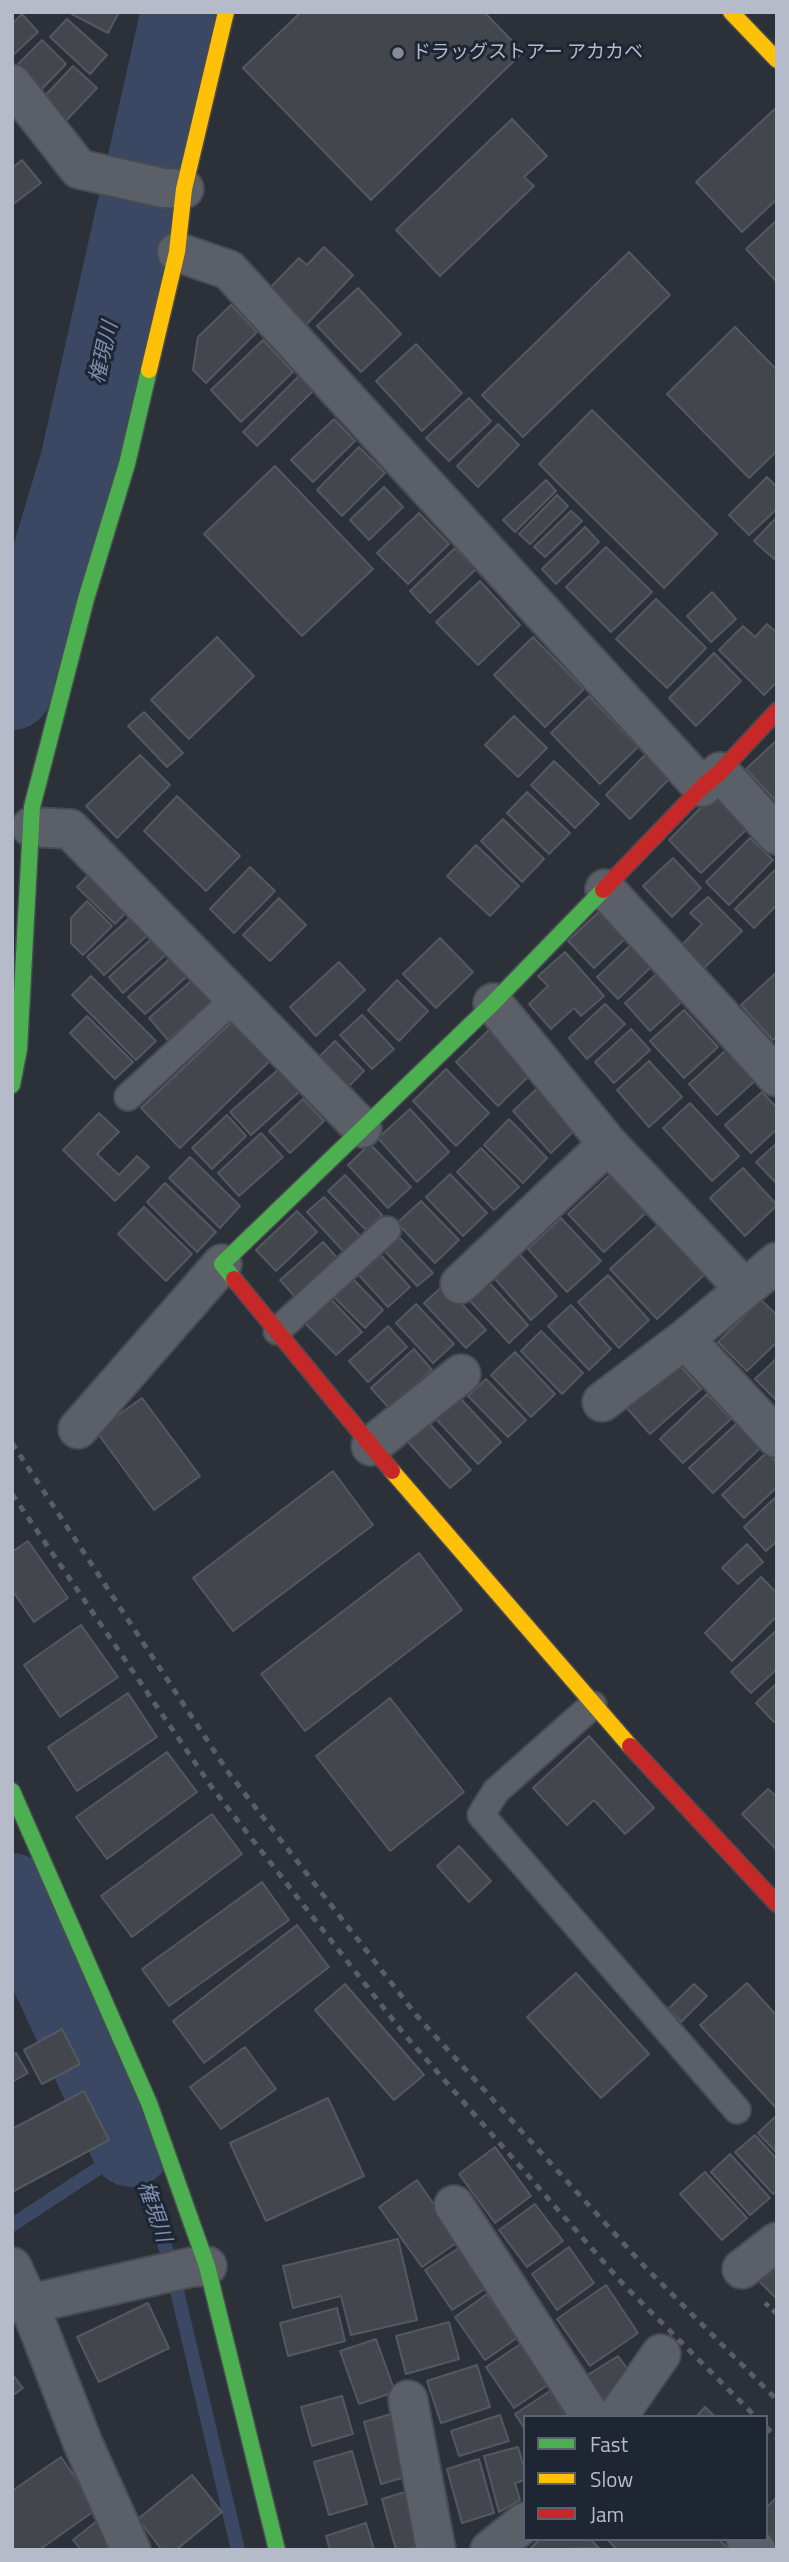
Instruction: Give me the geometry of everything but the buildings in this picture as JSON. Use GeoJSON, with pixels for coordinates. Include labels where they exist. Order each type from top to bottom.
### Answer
{"type":"FeatureCollection","features":[{"type":"Feature","properties":{"kind":"street"},"geometry":{"type":"LineString","coordinates":[[12,1085],[19,1049],[25,813],[127,464],[177,252],[173,188],[226,12]]}},
{"type":"Feature","properties":{"kind":"street"},"geometry":{"type":"LineString","coordinates":[[731,12],[777,61]]}},
{"type":"Feature","properties":{"kind":"street"},"geometry":{"type":"LineString","coordinates":[[12,84],[79,169],[122,180],[173,188]]}},
{"type":"Feature","properties":{"kind":"street"},"geometry":{"type":"LineString","coordinates":[[177,252],[229,270],[711,780],[777,835]]}},
{"type":"Feature","properties":{"kind":"street"},"geometry":{"type":"LineString","coordinates":[[78,1429],[222,1264],[493,1003],[777,711]]}},
{"type":"Feature","properties":{"kind":"street"},"geometry":{"type":"LineString","coordinates":[[25,813],[70,830],[362,1128]]}},
{"type":"Feature","properties":{"kind":"street"},"geometry":{"type":"LineString","coordinates":[[605,889],[777,1077]]}},
{"type":"Feature","properties":{"kind":"street"},"geometry":{"type":"LineString","coordinates":[[493,1003],[608,1144],[744,1288]]}},
{"type":"Feature","properties":{"kind":"street"},"geometry":{"type":"LineString","coordinates":[[460,1284],[608,1144]]}},
{"type":"Feature","properties":{"kind":"street"},"geometry":{"type":"LineString","coordinates":[[602,1402],[685,1339],[777,1262]]}},
{"type":"Feature","properties":{"kind":"street"},"geometry":{"type":"LineString","coordinates":[[222,1264],[371,1446],[593,1705],[777,1904]]}},
{"type":"Feature","properties":{"kind":"street"},"geometry":{"type":"LineString","coordinates":[[685,1339],[777,1438]]}},
{"type":"Feature","properties":{"kind":"street"},"geometry":{"type":"LineString","coordinates":[[371,1446],[461,1374]]}},
{"type":"Feature","properties":{"kind":"street"},"geometry":{"type":"LineString","coordinates":[[12,1791],[149,2103],[200,2267],[277,2550]]}},
{"type":"Feature","properties":{"kind":"street"},"geometry":{"type":"LineString","coordinates":[[454,2204],[616,2415],[661,2354]]}},
{"type":"Feature","properties":{"kind":"street"},"geometry":{"type":"LineString","coordinates":[[742,2269],[777,2242]]}},
{"type":"Feature","properties":{"kind":"street"},"geometry":{"type":"LineString","coordinates":[[12,2267],[20,2304],[131,2550]]}},
{"type":"Feature","properties":{"kind":"street"},"geometry":{"type":"LineString","coordinates":[[20,2304],[200,2267]]}},
{"type":"Feature","properties":{"kind":"street"},"geometry":{"type":"LineString","coordinates":[[408,2400],[436,2550]]}},
{"type":"Feature","properties":{"kind":"street"},"geometry":{"type":"LineString","coordinates":[[490,2550],[523,2524]]}},
{"type":"Feature","properties":{"kind":"lane"},"geometry":{"type":"LineString","coordinates":[[128,1097],[234,998]]}},
{"type":"Feature","properties":{"kind":"lane"},"geometry":{"type":"LineString","coordinates":[[277,1331],[387,1230]]}},
{"type":"Feature","properties":{"kind":"lane"},"geometry":{"type":"LineString","coordinates":[[593,1705],[496,1791],[481,1815],[737,2110]]}},
{"type":"Feature","properties":{"kind":"waterway","name":"権現川"},"geometry":{"type":"LineString","coordinates":[[12,690],[80,462],[181,12]]}},
{"type":"Feature","properties":{"kind":"waterway","name":"権現川"},"geometry":{"type":"LineString","coordinates":[[12,1893],[131,2147]]}},
{"type":"Feature","properties":{"kind":"waterway","name":"権現川"},"geometry":{"type":"LineString","coordinates":[[12,2225],[131,2147],[170,2261],[238,2550]]}},
{"type":"Feature","properties":{"kind":"railway"},"geometry":{"type":"LineString","coordinates":[[12,1443],[228,1772],[417,2016],[644,2266],[777,2400]]}},
{"type":"Feature","properties":{"kind":"railway"},"geometry":{"type":"LineString","coordinates":[[12,1494],[213,1789],[404,2034],[623,2284],[754,2415]]}},
{"type":"Feature","properties":{"kind":"railway"},"geometry":{"type":"LineString","coordinates":[[768,2429],[777,2438]]}},
{"type":"Feature","properties":{"kind":"traffic: fast"},"geometry":{"type":"LineString","coordinates":[[12,1085],[19,1049],[32,807],[86,599],[127,464],[149,370]]}},
{"type":"Feature","properties":{"kind":"traffic: fast"},"geometry":{"type":"LineString","coordinates":[[234,1279],[222,1264],[493,1003],[603,890]]}},
{"type":"Feature","properties":{"kind":"traffic: fast"},"geometry":{"type":"LineString","coordinates":[[12,1791],[149,2103],[207,2266],[277,2550]]}},
{"type":"Feature","properties":{"kind":"traffic: slow"},"geometry":{"type":"LineString","coordinates":[[149,370],[177,252],[184,189],[226,12]]}},
{"type":"Feature","properties":{"kind":"traffic: slow"},"geometry":{"type":"LineString","coordinates":[[731,12],[777,60]]}},
{"type":"Feature","properties":{"kind":"traffic: slow"},"geometry":{"type":"LineString","coordinates":[[392,1471],[630,1746]]}},
{"type":"Feature","properties":{"kind":"traffic: jam"},"geometry":{"type":"LineString","coordinates":[[603,890],[777,711]]}},
{"type":"Feature","properties":{"kind":"traffic: jam"},"geometry":{"type":"LineString","coordinates":[[234,1279],[392,1471]]}},
{"type":"Feature","properties":{"kind":"traffic: jam"},"geometry":{"type":"LineString","coordinates":[[630,1746],[777,1904]]}},
{"type":"Feature","properties":{"kind":"place","name":"ドラッグストアー アカカベ"},"geometry":{"type":"Point","coordinates":[398,53]}}]}
